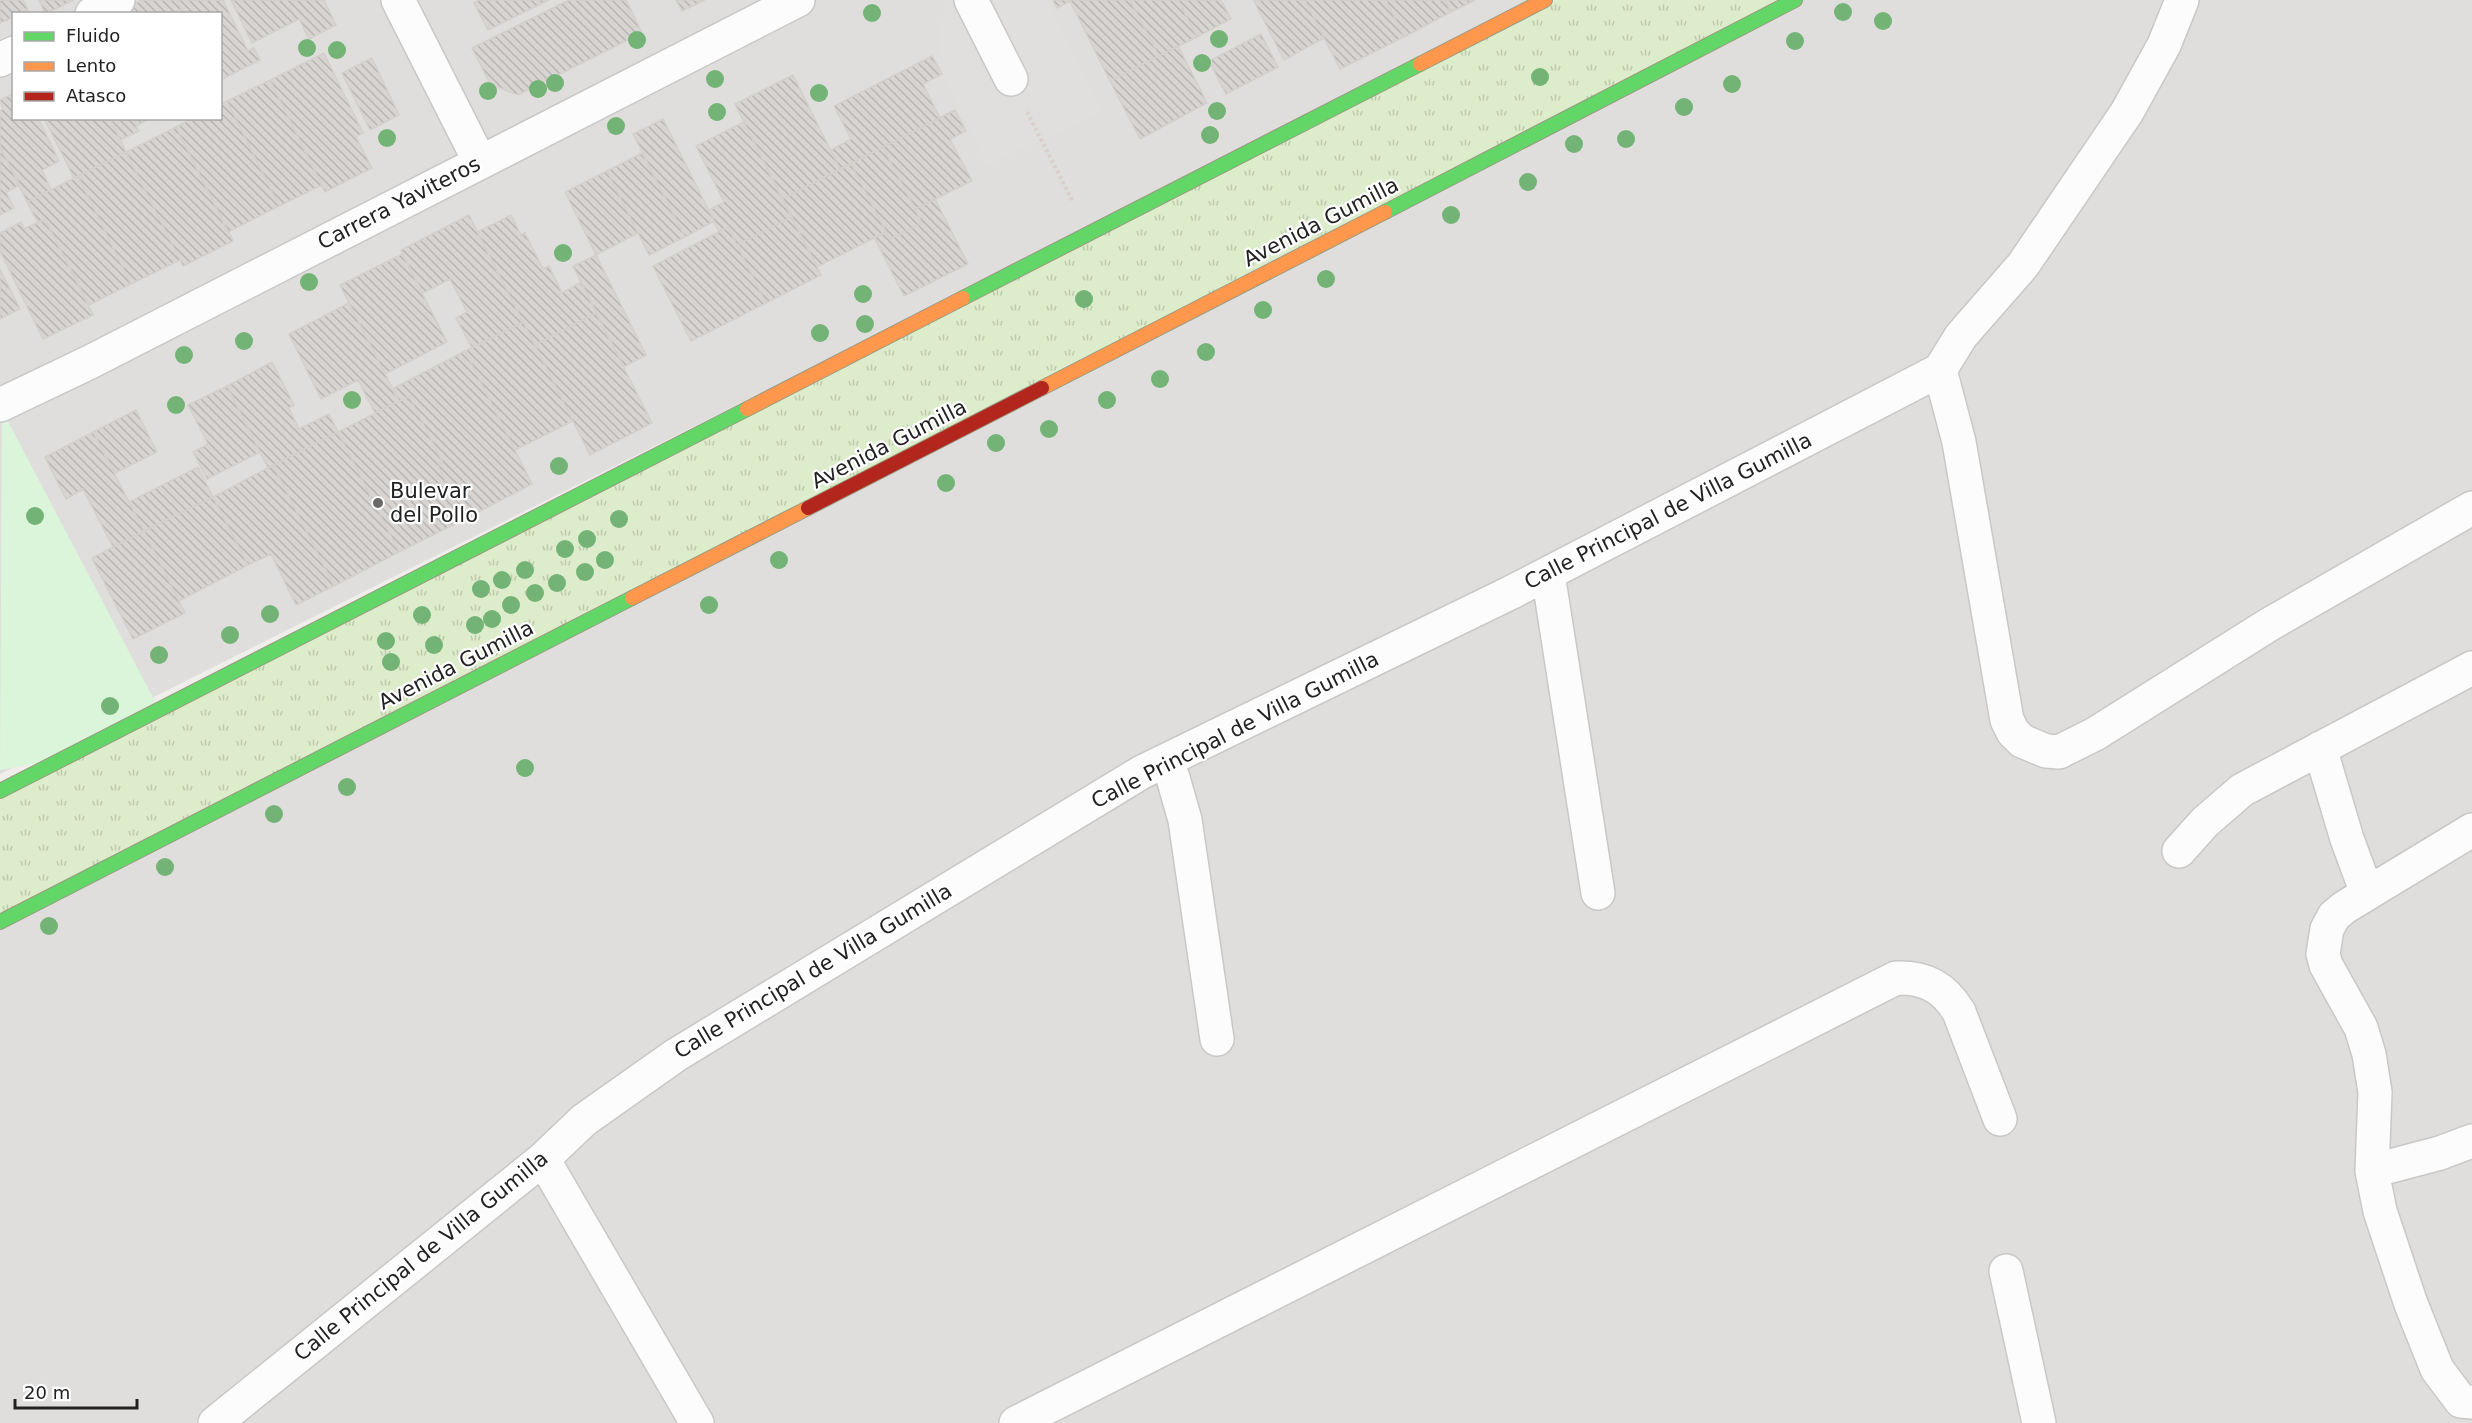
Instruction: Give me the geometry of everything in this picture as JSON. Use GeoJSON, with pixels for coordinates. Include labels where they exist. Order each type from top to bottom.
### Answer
{"type":"FeatureCollection","features":[{"type":"Feature","properties":{"kind":"main road"},"geometry":{"type":"LineString","coordinates":[[0,791],[1545,0]]}},
{"type":"Feature","properties":{"kind":"main road","name":"Avenida Gumilla"},"geometry":{"type":"LineString","coordinates":[[0,922],[1795,0]]}},
{"type":"Feature","properties":{"kind":"main road"},"geometry":{"type":"LineString","coordinates":[[0,774],[53,764]]}},
{"type":"Feature","properties":{"kind":"street"},"geometry":{"type":"LineString","coordinates":[[96,12],[118,0]]}},
{"type":"Feature","properties":{"kind":"street"},"geometry":{"type":"LineString","coordinates":[[398,0],[480,162]]}},
{"type":"Feature","properties":{"kind":"street","name":"Carrera Yaviteros"},"geometry":{"type":"LineString","coordinates":[[0,405],[111,351],[798,0]]}},
{"type":"Feature","properties":{"kind":"street"},"geometry":{"type":"LineString","coordinates":[[971,0],[1011,79]]}},
{"type":"Feature","properties":{"kind":"street"},"geometry":{"type":"LineString","coordinates":[[2182,0],[2164,45],[2127,112],[2023,265],[1961,336],[1940,370],[1959,442],[2007,720],[2013,732],[2022,741],[2046,751],[2059,752],[2095,734],[2270,624],[2472,508]]}},
{"type":"Feature","properties":{"kind":"street","name":"Calle Principal de Villa Gumilla"},"geometry":{"type":"LineString","coordinates":[[215,1423],[543,1159],[584,1120],[676,1054],[1142,772],[1548,574],[1940,370]]}},
{"type":"Feature","properties":{"kind":"street"},"geometry":{"type":"LineString","coordinates":[[1548,574],[1598,893]]}},
{"type":"Feature","properties":{"kind":"street"},"geometry":{"type":"LineString","coordinates":[[2179,851],[2205,822],[2242,790],[2472,668]]}},
{"type":"Feature","properties":{"kind":"street"},"geometry":{"type":"LineString","coordinates":[[2320,748],[2347,839],[2367,893]]}},
{"type":"Feature","properties":{"kind":"street"},"geometry":{"type":"LineString","coordinates":[[1166,761],[1185,820],[1217,1039]]}},
{"type":"Feature","properties":{"kind":"street"},"geometry":{"type":"LineString","coordinates":[[2472,830],[2367,893],[2334,916],[2326,928],[2323,942],[2326,965],[2361,1028],[2369,1054],[2375,1092],[2372,1171],[2380,1211],[2394,1258],[2437,1369],[2461,1401],[2472,1402]]}},
{"type":"Feature","properties":{"kind":"street"},"geometry":{"type":"LineString","coordinates":[[1016,1423],[1896,978],[1912,977],[1928,982],[1941,989],[1952,999],[2000,1119]]}},
{"type":"Feature","properties":{"kind":"street"},"geometry":{"type":"LineString","coordinates":[[2372,1171],[2440,1153],[2472,1141]]}},
{"type":"Feature","properties":{"kind":"street"},"geometry":{"type":"LineString","coordinates":[[543,1159],[697,1423]]}},
{"type":"Feature","properties":{"kind":"street"},"geometry":{"type":"LineString","coordinates":[[2006,1271],[2039,1423]]}},
{"type":"Feature","properties":{"kind":"path"},"geometry":{"type":"LineString","coordinates":[[1011,79],[1089,233]]}},
{"type":"Feature","properties":{"kind":"shaded area"},"geometry":{"type":"Polygon","coordinates":[[[0,0],[1545,0],[0,774],[0,0]]]}},
{"type":"Feature","properties":{"kind":"shaded area"},"geometry":{"type":"Polygon","coordinates":[[[961,0],[1046,0],[1101,111],[988,165],[937,60],[945,8],[961,0]]]}},
{"type":"Feature","properties":{"kind":"shaded area"},"geometry":{"type":"Polygon","coordinates":[[[1795,0],[2472,0],[2472,1423],[0,1423],[0,922],[1795,0]]]}},
{"type":"Feature","properties":{"kind":"green space"},"geometry":{"type":"Polygon","coordinates":[[[1556,0],[1781,0],[0,915],[0,797],[1556,0]]]}},
{"type":"Feature","properties":{"kind":"green space"},"geometry":{"type":"Polygon","coordinates":[[[2,410],[157,705],[53,760],[0,770],[2,410]]]}},
{"type":"Feature","properties":{"kind":"building"},"geometry":{"type":"Polygon","coordinates":[[[0,0],[23,0],[28,10],[12,12],[12,18],[0,23],[0,0]]]}},
{"type":"Feature","properties":{"kind":"building"},"geometry":{"type":"Polygon","coordinates":[[[39,0],[74,0],[49,12],[44,12],[39,0]]]}},
{"type":"Feature","properties":{"kind":"building"},"geometry":{"type":"Polygon","coordinates":[[[142,0],[177,0],[182,12],[124,12],[123,9],[142,0]]]}},
{"type":"Feature","properties":{"kind":"building"},"geometry":{"type":"Polygon","coordinates":[[[177,0],[223,0],[248,51],[254,48],[260,60],[222,79],[222,12],[182,12],[177,0]]]}},
{"type":"Feature","properties":{"kind":"building"},"geometry":{"type":"Polygon","coordinates":[[[231,0],[324,0],[336,25],[309,39],[299,19],[252,43],[231,0]]]}},
{"type":"Feature","properties":{"kind":"building"},"geometry":{"type":"Polygon","coordinates":[[[479,0],[549,0],[488,30],[474,3],[479,0]]]}},
{"type":"Feature","properties":{"kind":"building"},"geometry":{"type":"Polygon","coordinates":[[[569,0],[626,0],[642,33],[518,95],[490,84],[472,48],[569,0]]]}},
{"type":"Feature","properties":{"kind":"building"},"geometry":{"type":"Polygon","coordinates":[[[676,0],[705,0],[682,11],[676,0]]]}},
{"type":"Feature","properties":{"kind":"building"},"geometry":{"type":"Polygon","coordinates":[[[1053,0],[1130,0],[1159,56],[1110,81],[1070,1],[1057,8],[1053,0]]]}},
{"type":"Feature","properties":{"kind":"building"},"geometry":{"type":"Polygon","coordinates":[[[1130,0],[1178,0],[1197,37],[1159,56],[1130,0]]]}},
{"type":"Feature","properties":{"kind":"building"},"geometry":{"type":"Polygon","coordinates":[[[1178,0],[1221,0],[1231,19],[1197,37],[1178,0]]]}},
{"type":"Feature","properties":{"kind":"building"},"geometry":{"type":"Polygon","coordinates":[[[1305,0],[1324,38],[1284,60],[1254,1],[1305,0]]]}},
{"type":"Feature","properties":{"kind":"building"},"geometry":{"type":"Polygon","coordinates":[[[1305,0],[1386,0],[1404,37],[1340,69],[1305,0]]]}},
{"type":"Feature","properties":{"kind":"building"},"geometry":{"type":"Polygon","coordinates":[[[1386,0],[1445,0],[1451,12],[1404,37],[1386,0]]]}},
{"type":"Feature","properties":{"kind":"building"},"geometry":{"type":"Polygon","coordinates":[[[1445,0],[1475,0],[1451,12],[1445,0]]]}},
{"type":"Feature","properties":{"kind":"building"},"geometry":{"type":"Polygon","coordinates":[[[1261,34],[1278,67],[1226,94],[1209,61],[1261,34]]]}},
{"type":"Feature","properties":{"kind":"building"},"geometry":{"type":"Polygon","coordinates":[[[1178,46],[1207,103],[1140,139],[1110,81],[1178,46]]]}},
{"type":"Feature","properties":{"kind":"building"},"geometry":{"type":"Polygon","coordinates":[[[324,53],[363,133],[356,137],[372,168],[325,192],[270,80],[324,53]]]}},
{"type":"Feature","properties":{"kind":"building"},"geometry":{"type":"Polygon","coordinates":[[[932,56],[942,74],[923,84],[940,118],[840,169],[831,150],[851,139],[834,106],[932,56]]]}},
{"type":"Feature","properties":{"kind":"building"},"geometry":{"type":"Polygon","coordinates":[[[372,58],[399,115],[370,130],[342,73],[372,58]]]}},
{"type":"Feature","properties":{"kind":"building"},"geometry":{"type":"Polygon","coordinates":[[[793,75],[840,169],[782,199],[735,104],[793,75]]]}},
{"type":"Feature","properties":{"kind":"building"},"geometry":{"type":"Polygon","coordinates":[[[270,80],[322,185],[279,206],[227,101],[270,80]]]}},
{"type":"Feature","properties":{"kind":"building"},"geometry":{"type":"Polygon","coordinates":[[[12,94],[12,120],[39,120],[59,161],[42,170],[51,190],[27,202],[0,146],[0,111],[3,109],[0,100],[12,94]]]}},
{"type":"Feature","properties":{"kind":"building"},"geometry":{"type":"Polygon","coordinates":[[[227,101],[279,206],[228,232],[176,127],[189,120],[222,120],[222,104],[227,101]]]}},
{"type":"Feature","properties":{"kind":"building"},"geometry":{"type":"Polygon","coordinates":[[[955,110],[966,131],[950,139],[972,181],[915,209],[883,147],[955,110]]]}},
{"type":"Feature","properties":{"kind":"building"},"geometry":{"type":"Polygon","coordinates":[[[663,119],[714,221],[685,237],[633,134],[663,119]]]}},
{"type":"Feature","properties":{"kind":"building"},"geometry":{"type":"Polygon","coordinates":[[[45,120],[111,120],[126,152],[74,178],[45,120]]]}},
{"type":"Feature","properties":{"kind":"building"},"geometry":{"type":"Polygon","coordinates":[[[111,120],[147,120],[136,126],[139,131],[120,140],[111,120]]]}},
{"type":"Feature","properties":{"kind":"building"},"geometry":{"type":"Polygon","coordinates":[[[744,122],[792,217],[737,245],[728,227],[719,232],[709,210],[724,202],[696,146],[744,122]]]}},
{"type":"Feature","properties":{"kind":"building"},"geometry":{"type":"Polygon","coordinates":[[[176,127],[233,241],[183,266],[126,152],[176,127]]]}},
{"type":"Feature","properties":{"kind":"building"},"geometry":{"type":"Polygon","coordinates":[[[0,146],[20,185],[6,192],[14,208],[0,215],[0,146]]]}},
{"type":"Feature","properties":{"kind":"building"},"geometry":{"type":"Polygon","coordinates":[[[883,147],[922,223],[890,239],[851,164],[883,147]]]}},
{"type":"Feature","properties":{"kind":"building"},"geometry":{"type":"Polygon","coordinates":[[[126,152],[180,260],[131,284],[78,176],[126,152]]]}},
{"type":"Feature","properties":{"kind":"building"},"geometry":{"type":"Polygon","coordinates":[[[642,153],[685,237],[649,255],[607,171],[642,153]]]}},
{"type":"Feature","properties":{"kind":"building"},"geometry":{"type":"Polygon","coordinates":[[[851,164],[886,232],[817,267],[782,199],[851,164]]]}},
{"type":"Feature","properties":{"kind":"building"},"geometry":{"type":"Polygon","coordinates":[[[607,171],[638,233],[596,255],[565,192],[607,171]]]}},
{"type":"Feature","properties":{"kind":"building"},"geometry":{"type":"Polygon","coordinates":[[[78,176],[131,284],[89,305],[45,219],[38,223],[27,202],[78,176]]]}},
{"type":"Feature","properties":{"kind":"building"},"geometry":{"type":"Polygon","coordinates":[[[935,199],[968,264],[904,296],[874,237],[886,232],[890,239],[922,223],[915,209],[935,199]]]}},
{"type":"Feature","properties":{"kind":"building"},"geometry":{"type":"Polygon","coordinates":[[[469,215],[523,322],[472,348],[456,318],[467,312],[450,279],[423,293],[401,250],[469,215]]]}},
{"type":"Feature","properties":{"kind":"building"},"geometry":{"type":"Polygon","coordinates":[[[511,215],[521,235],[525,233],[543,269],[549,266],[562,293],[581,282],[596,313],[535,345],[477,232],[511,215]]]}},
{"type":"Feature","properties":{"kind":"building"},"geometry":{"type":"Polygon","coordinates":[[[792,217],[821,275],[766,303],[737,245],[792,217]]]}},
{"type":"Feature","properties":{"kind":"building"},"geometry":{"type":"Polygon","coordinates":[[[45,219],[93,315],[43,339],[0,251],[0,233],[21,222],[24,229],[45,219]]]}},
{"type":"Feature","properties":{"kind":"building"},"geometry":{"type":"Polygon","coordinates":[[[728,227],[766,303],[691,341],[653,266],[728,227]]]}},
{"type":"Feature","properties":{"kind":"building"},"geometry":{"type":"Polygon","coordinates":[[[402,254],[447,342],[385,374],[340,285],[402,254]]]}},
{"type":"Feature","properties":{"kind":"building"},"geometry":{"type":"Polygon","coordinates":[[[596,255],[646,355],[624,367],[573,266],[596,255]]]}},
{"type":"Feature","properties":{"kind":"building"},"geometry":{"type":"Polygon","coordinates":[[[0,269],[20,309],[0,319],[0,269]]]}},
{"type":"Feature","properties":{"kind":"building"},"geometry":{"type":"Polygon","coordinates":[[[349,303],[399,401],[375,413],[358,380],[321,399],[289,334],[349,303]]]}},
{"type":"Feature","properties":{"kind":"building"},"geometry":{"type":"Polygon","coordinates":[[[596,313],[652,423],[590,455],[535,345],[596,313]]]}},
{"type":"Feature","properties":{"kind":"building"},"geometry":{"type":"Polygon","coordinates":[[[523,322],[573,421],[515,450],[465,351],[523,322]]]}},
{"type":"Feature","properties":{"kind":"building"},"geometry":{"type":"Polygon","coordinates":[[[465,351],[532,484],[465,519],[438,466],[443,463],[409,396],[399,401],[392,389],[465,351]]]}},
{"type":"Feature","properties":{"kind":"building"},"geometry":{"type":"Polygon","coordinates":[[[272,362],[294,405],[289,408],[299,429],[329,414],[338,432],[268,468],[227,386],[272,362]]]}},
{"type":"Feature","properties":{"kind":"building"},"geometry":{"type":"Polygon","coordinates":[[[227,386],[260,452],[207,479],[193,452],[208,444],[188,405],[227,386]]]}},
{"type":"Feature","properties":{"kind":"building"},"geometry":{"type":"Polygon","coordinates":[[[409,396],[443,463],[438,466],[465,519],[399,552],[338,432],[409,396]]]}},
{"type":"Feature","properties":{"kind":"building"},"geometry":{"type":"Polygon","coordinates":[[[136,410],[157,452],[115,473],[93,432],[136,410]]]}},
{"type":"Feature","properties":{"kind":"building"},"geometry":{"type":"Polygon","coordinates":[[[93,432],[144,531],[113,547],[83,489],[66,499],[45,457],[93,432]]]}},
{"type":"Feature","properties":{"kind":"building"},"geometry":{"type":"Polygon","coordinates":[[[338,432],[399,552],[334,586],[273,465],[338,432]]]}},
{"type":"Feature","properties":{"kind":"building"},"geometry":{"type":"Polygon","coordinates":[[[273,465],[334,586],[296,605],[271,554],[248,565],[213,497],[273,465]]]}},
{"type":"Feature","properties":{"kind":"building"},"geometry":{"type":"Polygon","coordinates":[[[198,467],[213,497],[144,531],[129,502],[198,467]]]}},
{"type":"Feature","properties":{"kind":"building"},"geometry":{"type":"Polygon","coordinates":[[[213,497],[248,565],[179,601],[144,531],[213,497]]]}},
{"type":"Feature","properties":{"kind":"building"},"geometry":{"type":"Polygon","coordinates":[[[144,531],[185,613],[133,639],[92,558],[144,531]]]}},
{"type":"Feature","properties":{"kind":"traffic: fast"},"geometry":{"type":"LineString","coordinates":[[1385,212],[1795,0]]}},
{"type":"Feature","properties":{"kind":"traffic: fast"},"geometry":{"type":"LineString","coordinates":[[963,298],[1420,64]]}},
{"type":"Feature","properties":{"kind":"traffic: fast"},"geometry":{"type":"LineString","coordinates":[[0,791],[747,409]]}},
{"type":"Feature","properties":{"kind":"traffic: fast"},"geometry":{"type":"LineString","coordinates":[[0,922],[632,598]]}},
{"type":"Feature","properties":{"kind":"traffic: slow"},"geometry":{"type":"LineString","coordinates":[[1420,64],[1545,0]]}},
{"type":"Feature","properties":{"kind":"traffic: slow"},"geometry":{"type":"LineString","coordinates":[[1042,388],[1385,212]]}},
{"type":"Feature","properties":{"kind":"traffic: slow"},"geometry":{"type":"LineString","coordinates":[[747,409],[963,298]]}},
{"type":"Feature","properties":{"kind":"traffic: slow"},"geometry":{"type":"LineString","coordinates":[[632,598],[808,508]]}},
{"type":"Feature","properties":{"kind":"traffic: jam"},"geometry":{"type":"LineString","coordinates":[[808,508],[1042,388]]}},
{"type":"Feature","properties":{"kind":"place","name":"Bulevar del Pollo"},"geometry":{"type":"Point","coordinates":[378,503]}}]}
